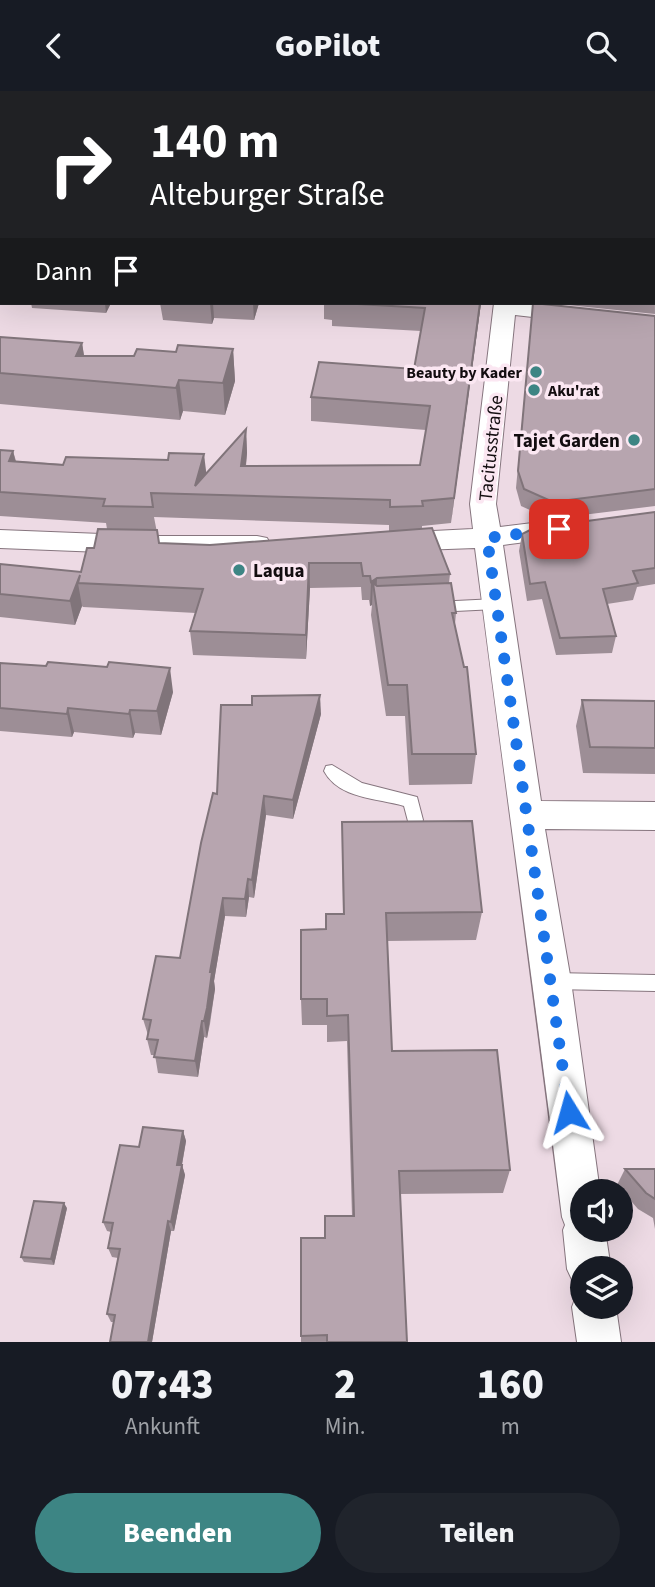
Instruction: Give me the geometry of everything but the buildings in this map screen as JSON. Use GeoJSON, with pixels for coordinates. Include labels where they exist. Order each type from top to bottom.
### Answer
{"type":"FeatureCollection","features":[{"type":"Feature","properties":{"kind":"street"},"geometry":{"type":"LineString","coordinates":[[504,305],[655,324]]}},
{"type":"Feature","properties":{"kind":"street","name":"Tacitusstraße"},"geometry":{"type":"LineString","coordinates":[[504,305],[483,504],[578,1179]]}},
{"type":"Feature","properties":{"kind":"street"},"geometry":{"type":"LineString","coordinates":[[372,543],[487,538],[590,525]]}},
{"type":"Feature","properties":{"kind":"street"},"geometry":{"type":"LineString","coordinates":[[0,539],[152,545],[286,545]]}},
{"type":"Feature","properties":{"kind":"street"},"geometry":{"type":"LineString","coordinates":[[526,815],[655,816]]}},
{"type":"Feature","properties":{"kind":"street"},"geometry":{"type":"LineString","coordinates":[[596,1319],[599,1342]]}},
{"type":"Feature","properties":{"kind":"lane"},"geometry":{"type":"LineString","coordinates":[[414,608],[496,604]]}},
{"type":"Feature","properties":{"kind":"lane"},"geometry":{"type":"LineString","coordinates":[[332,771],[340,782],[353,789],[411,802],[415,820]]}},
{"type":"Feature","properties":{"kind":"lane"},"geometry":{"type":"LineString","coordinates":[[552,981],[655,983]]}},
{"type":"Feature","properties":{"kind":"place","name":"Beauty by Kader"},"geometry":{"type":"Point","coordinates":[536,372]}},
{"type":"Feature","properties":{"kind":"place","name":"Aku'rat"},"geometry":{"type":"Point","coordinates":[534,390]}},
{"type":"Feature","properties":{"kind":"place","name":"Tajet Garden"},"geometry":{"type":"Point","coordinates":[634,440]}},
{"type":"Feature","properties":{"kind":"place","name":"Laqua"},"geometry":{"type":"Point","coordinates":[239,570]}},
{"type":"Feature","properties":{"kind":"route"},"geometry":{"type":"LineString","coordinates":[[559,529],[487,538],[569,1112]]}}]}
